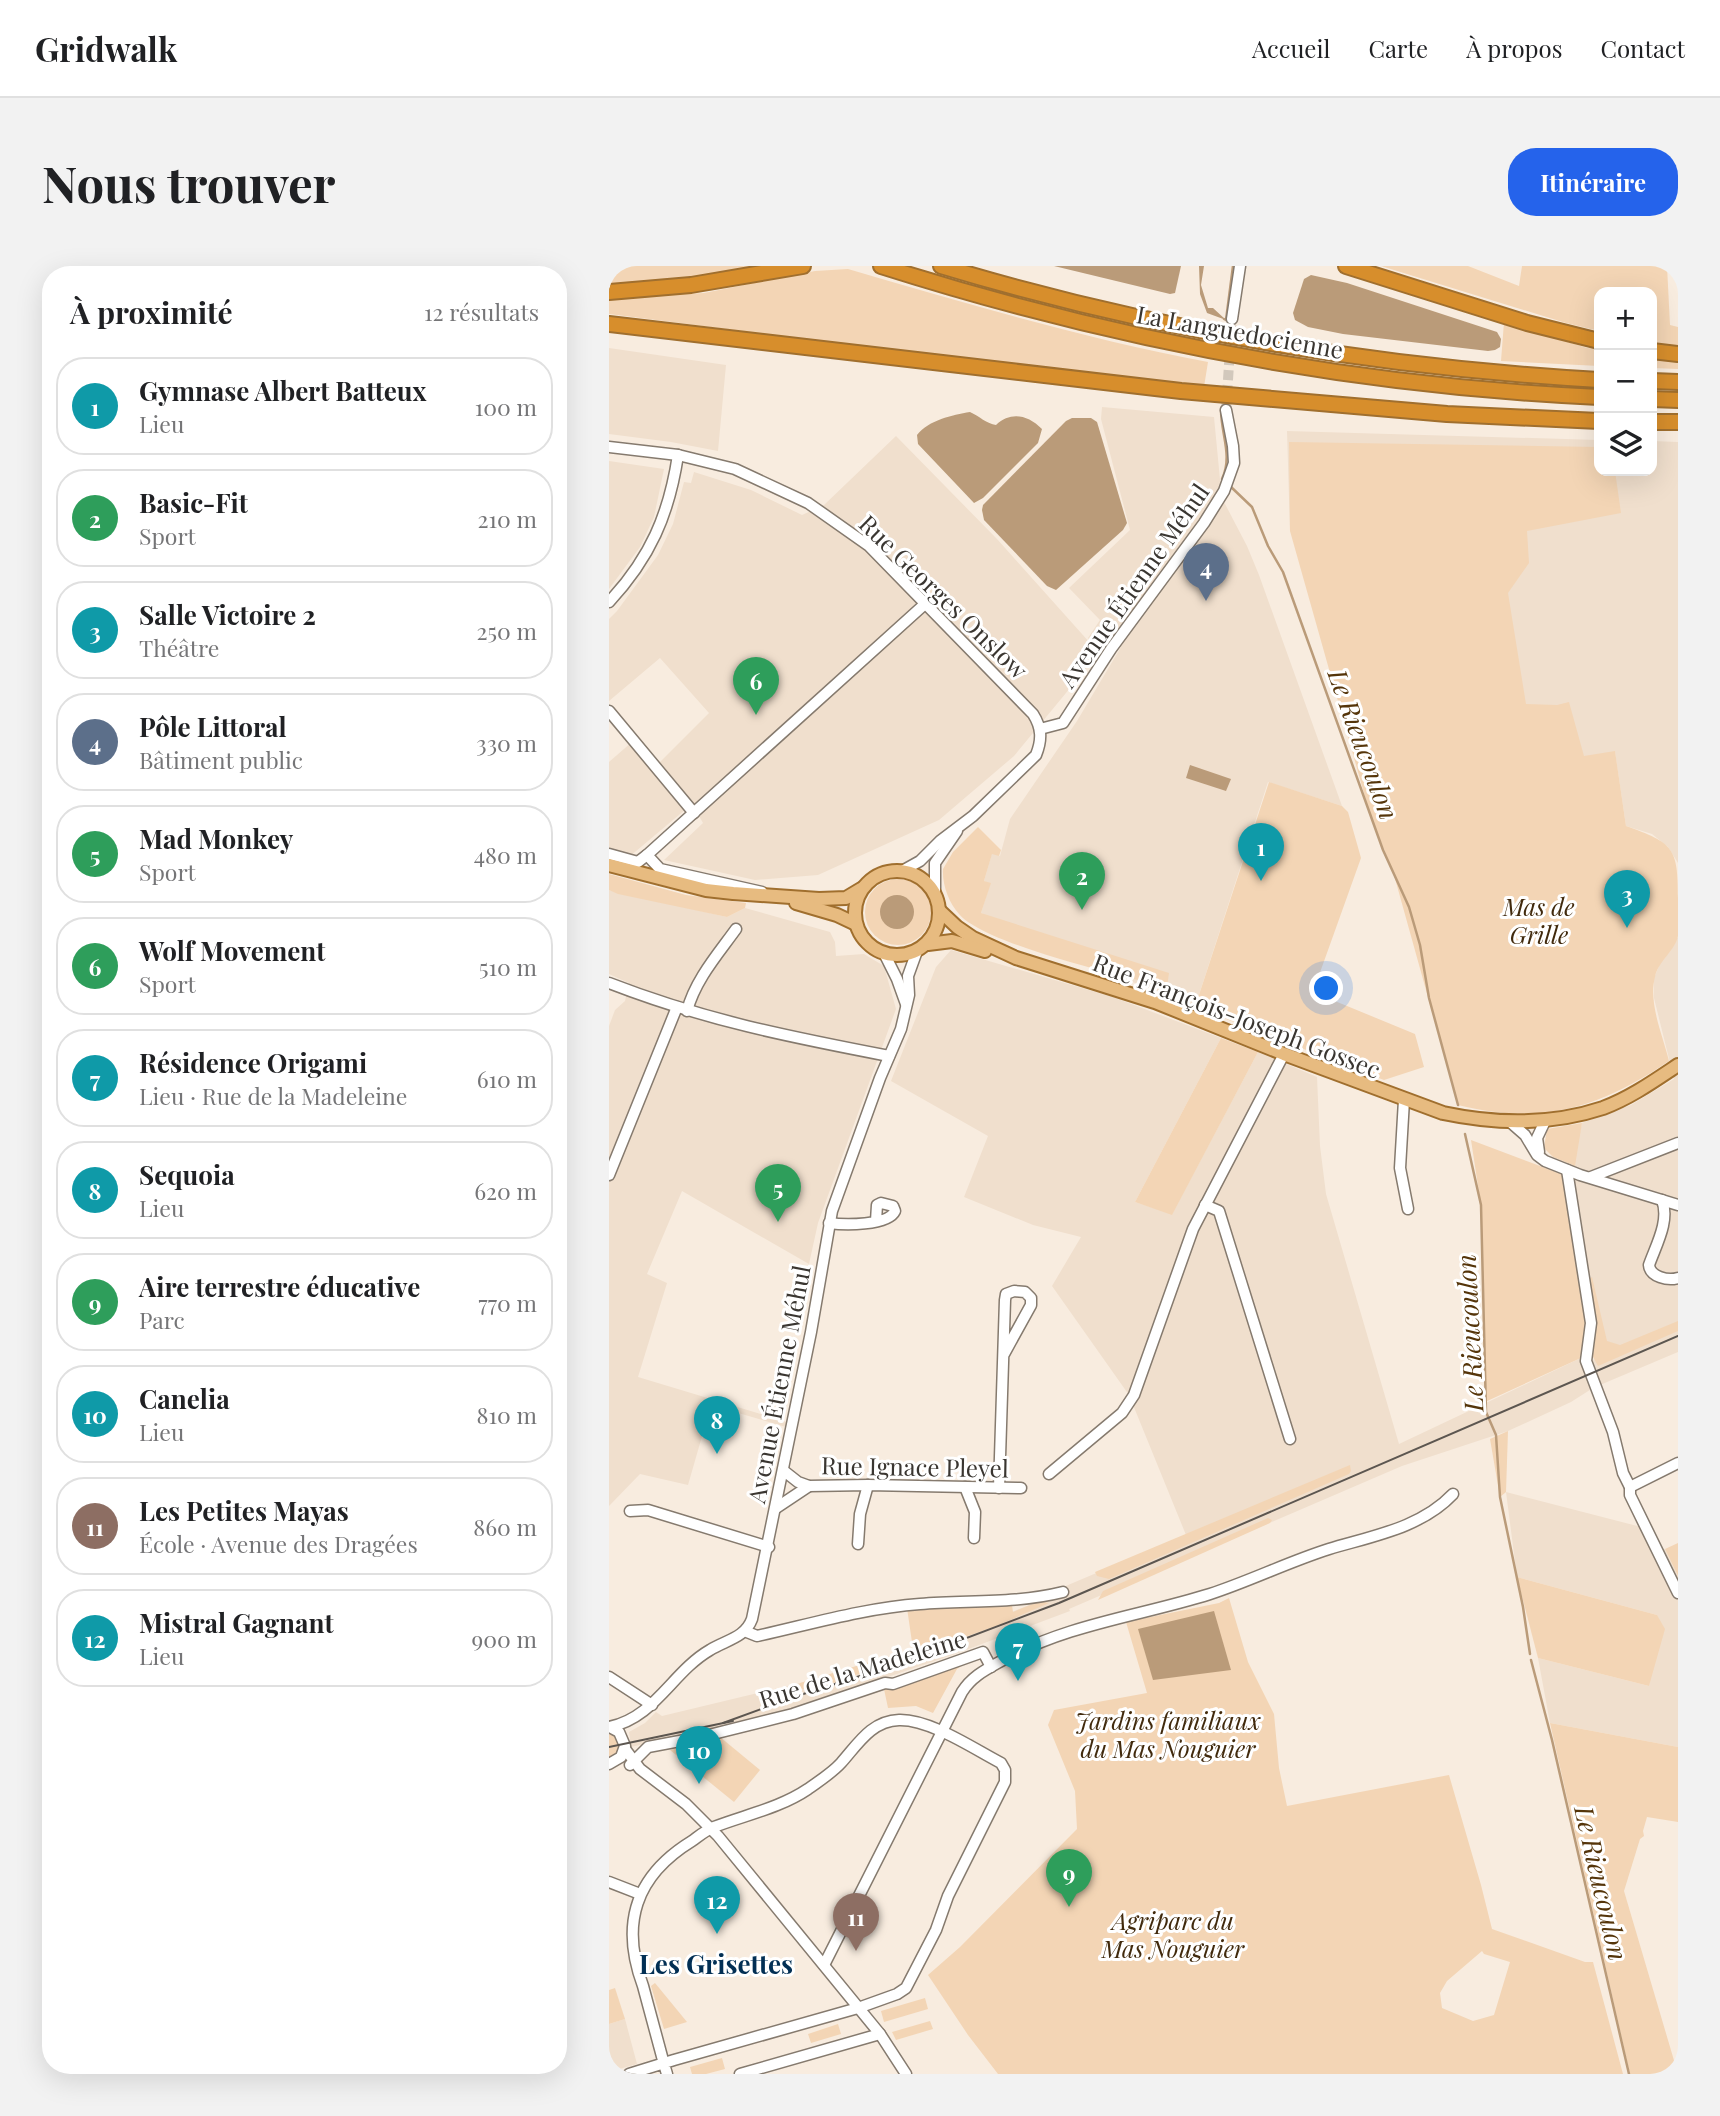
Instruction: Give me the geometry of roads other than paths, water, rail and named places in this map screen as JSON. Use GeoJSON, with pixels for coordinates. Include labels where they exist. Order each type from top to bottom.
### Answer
{"type":"FeatureCollection","features":[{"type":"Feature","properties":{"kind":"highway"},"geometry":{"type":"LineString","coordinates":[[609,292],[691,285],[803,266]]}},
{"type":"Feature","properties":{"kind":"highway","name":"La Languedocienne"},"geometry":{"type":"LineString","coordinates":[[881,266],[1056,317],[1245,357],[1445,386],[1594,397]]}},
{"type":"Feature","properties":{"kind":"highway","name":"La Languedocienne"},"geometry":{"type":"LineString","coordinates":[[941,266],[1100,309],[1280,345],[1454,369],[1594,380]]}},
{"type":"Feature","properties":{"kind":"highway"},"geometry":{"type":"LineString","coordinates":[[1346,266],[1527,323],[1594,340]]}},
{"type":"Feature","properties":{"kind":"highway"},"geometry":{"type":"LineString","coordinates":[[609,324],[1181,391],[1447,414],[1594,421]]}},
{"type":"Feature","properties":{"kind":"highway"},"geometry":{"type":"LineString","coordinates":[[1657,352],[1678,354]]}},
{"type":"Feature","properties":{"kind":"highway"},"geometry":{"type":"LineString","coordinates":[[1657,382],[1678,382]]}},
{"type":"Feature","properties":{"kind":"highway"},"geometry":{"type":"LineString","coordinates":[[1657,399],[1678,400]]}},
{"type":"Feature","properties":{"kind":"highway"},"geometry":{"type":"LineString","coordinates":[[1657,422],[1678,422]]}},
{"type":"Feature","properties":{"kind":"main road"},"geometry":{"type":"LineString","coordinates":[[609,865],[706,890],[776,897],[846,898],[862,889],[877,875],[902,871],[923,879],[935,891],[940,911],[935,932],[923,948],[904,955],[884,953],[866,941],[856,923],[856,903],[862,889]]}},
{"type":"Feature","properties":{"kind":"main road"},"geometry":{"type":"LineString","coordinates":[[776,897],[856,923]]}},
{"type":"Feature","properties":{"kind":"main road","name":"Rue François-Joseph Gossec"},"geometry":{"type":"LineString","coordinates":[[940,911],[973,937],[1016,958],[1155,1002],[1403,1100],[1443,1113],[1509,1121],[1546,1119],[1602,1108],[1642,1089],[1678,1065]]}},
{"type":"Feature","properties":{"kind":"main road","name":"Rue François-Joseph Gossec"},"geometry":{"type":"LineString","coordinates":[[923,948],[952,941],[996,955],[1016,958]]}},
{"type":"Feature","properties":{"kind":"street"},"geometry":{"type":"LineString","coordinates":[[1232,319],[1240,266]]}},
{"type":"Feature","properties":{"kind":"street","name":"Avenue Étienne Méhul"},"geometry":{"type":"LineString","coordinates":[[1040,729],[1063,723],[1111,649],[1204,523],[1228,482],[1234,463],[1234,446],[1226,410]]}},
{"type":"Feature","properties":{"kind":"street","name":"Rue Georges Onslow"},"geometry":{"type":"LineString","coordinates":[[609,447],[678,455],[735,469],[808,503],[869,546],[1033,714],[1040,729]]}},
{"type":"Feature","properties":{"kind":"street"},"geometry":{"type":"LineString","coordinates":[[609,602],[624,586],[652,544],[667,508],[678,455]]}},
{"type":"Feature","properties":{"kind":"street"},"geometry":{"type":"LineString","coordinates":[[609,854],[638,862],[647,855],[926,603]]}},
{"type":"Feature","properties":{"kind":"street"},"geometry":{"type":"LineString","coordinates":[[609,710],[694,813]]}},
{"type":"Feature","properties":{"kind":"street"},"geometry":{"type":"LineString","coordinates":[[902,871],[921,861],[1036,755],[1041,744],[1040,729]]}},
{"type":"Feature","properties":{"kind":"street"},"geometry":{"type":"LineString","coordinates":[[935,891],[935,863],[959,828]]}},
{"type":"Feature","properties":{"kind":"street"},"geometry":{"type":"LineString","coordinates":[[647,855],[660,870],[752,888],[776,897]]}},
{"type":"Feature","properties":{"kind":"street"},"geometry":{"type":"LineString","coordinates":[[609,1175],[682,1009],[736,929]]}},
{"type":"Feature","properties":{"kind":"street","name":"Avenue Étienne Méhul"},"geometry":{"type":"LineString","coordinates":[[747,1632],[769,1547],[813,1322],[829,1223],[854,1147],[901,1029],[909,995],[908,976],[923,948]]}},
{"type":"Feature","properties":{"kind":"street"},"geometry":{"type":"LineString","coordinates":[[884,953],[906,1004]]}},
{"type":"Feature","properties":{"kind":"street"},"geometry":{"type":"LineString","coordinates":[[609,983],[682,1009],[786,1037],[889,1056]]}},
{"type":"Feature","properties":{"kind":"street"},"geometry":{"type":"LineString","coordinates":[[1049,1474],[1122,1413],[1134,1395],[1193,1229],[1284,1054]]}},
{"type":"Feature","properties":{"kind":"street"},"geometry":{"type":"LineString","coordinates":[[1403,1100],[1401,1168],[1408,1209]]}},
{"type":"Feature","properties":{"kind":"street"},"geometry":{"type":"LineString","coordinates":[[1545,1161],[1537,1147],[1539,1132],[1546,1119]]}},
{"type":"Feature","properties":{"kind":"street"},"geometry":{"type":"LineString","coordinates":[[1509,1121],[1525,1135],[1537,1155],[1545,1161],[1678,1205]]}},
{"type":"Feature","properties":{"kind":"street"},"geometry":{"type":"LineString","coordinates":[[1591,1177],[1678,1143]]}},
{"type":"Feature","properties":{"kind":"street"},"geometry":{"type":"LineString","coordinates":[[1567,1170],[1591,1323],[1586,1361],[1613,1432],[1630,1494],[1678,1593]]}},
{"type":"Feature","properties":{"kind":"street"},"geometry":{"type":"LineString","coordinates":[[1663,1200],[1665,1221],[1649,1265],[1650,1271],[1670,1280],[1678,1278]]}},
{"type":"Feature","properties":{"kind":"street"},"geometry":{"type":"LineString","coordinates":[[1205,1205],[1219,1211],[1290,1438]]}},
{"type":"Feature","properties":{"kind":"street"},"geometry":{"type":"LineString","coordinates":[[829,1223],[876,1221]]}},
{"type":"Feature","properties":{"kind":"street"},"geometry":{"type":"LineString","coordinates":[[999,1488],[1006,1294],[1014,1291],[1025,1292],[1031,1298],[1031,1305],[1004,1354]]}},
{"type":"Feature","properties":{"kind":"street"},"geometry":{"type":"LineString","coordinates":[[1630,1488],[1678,1463]]}},
{"type":"Feature","properties":{"kind":"street","name":"Rue Ignace Pleyel"},"geometry":{"type":"LineString","coordinates":[[784,1471],[809,1486],[1021,1488]]}},
{"type":"Feature","properties":{"kind":"street"},"geometry":{"type":"LineString","coordinates":[[857,1544],[860,1514],[869,1485]]}},
{"type":"Feature","properties":{"kind":"street","name":"Rue Ignace Pleyel"},"geometry":{"type":"LineString","coordinates":[[776,1508],[809,1486]]}},
{"type":"Feature","properties":{"kind":"street"},"geometry":{"type":"LineString","coordinates":[[965,1487],[975,1512],[974,1538]]}},
{"type":"Feature","properties":{"kind":"street","name":"Rue de la Madeleine"},"geometry":{"type":"LineString","coordinates":[[635,1765],[648,1747],[793,1714],[885,1684],[893,1685],[983,1653],[991,1667],[1032,1646],[1069,1632],[1210,1594],[1296,1560],[1418,1521],[1439,1508],[1453,1494]]}},
{"type":"Feature","properties":{"kind":"street"},"geometry":{"type":"LineString","coordinates":[[629,1511],[648,1510],[769,1547]]}},
{"type":"Feature","properties":{"kind":"street"},"geometry":{"type":"LineString","coordinates":[[609,1727],[629,1722],[652,1705],[689,1665],[710,1650],[747,1632],[757,1636],[837,1617],[905,1605],[998,1602],[1040,1598],[1063,1592]]}},
{"type":"Feature","properties":{"kind":"street"},"geometry":{"type":"LineString","coordinates":[[824,1965],[969,1682],[991,1667]]}},
{"type":"Feature","properties":{"kind":"street"},"geometry":{"type":"LineString","coordinates":[[609,1676],[652,1705]]}},
{"type":"Feature","properties":{"kind":"street"},"geometry":{"type":"LineString","coordinates":[[629,2074],[666,2069],[858,2008],[906,1988],[1005,1782],[1005,1770],[1001,1763],[942,1732],[911,1721],[889,1721],[869,1731],[840,1764],[803,1793],[711,1828],[662,1864],[640,1894],[632,1924],[634,1956],[666,2069]]}},
{"type":"Feature","properties":{"kind":"street"},"geometry":{"type":"LineString","coordinates":[[629,1722],[623,1736],[625,1749],[635,1765],[686,1804],[711,1828],[880,2034],[907,2074]]}},
{"type":"Feature","properties":{"kind":"street"},"geometry":{"type":"LineString","coordinates":[[609,1727],[623,1736]]}},
{"type":"Feature","properties":{"kind":"street"},"geometry":{"type":"LineString","coordinates":[[613,1763],[625,1749]]}},
{"type":"Feature","properties":{"kind":"street"},"geometry":{"type":"LineString","coordinates":[[613,1763],[635,1765]]}},
{"type":"Feature","properties":{"kind":"street"},"geometry":{"type":"LineString","coordinates":[[609,1882],[640,1894]]}},
{"type":"Feature","properties":{"kind":"street"},"geometry":{"type":"LineString","coordinates":[[740,2074],[880,2034]]}},
{"type":"Feature","properties":{"kind":"waterway"},"geometry":{"type":"LineString","coordinates":[[1224,319],[1226,320],[1233,266]]}},
{"type":"Feature","properties":{"kind":"waterway","name":"Le Rieucoulon"},"geometry":{"type":"LineString","coordinates":[[1221,410],[1227,453],[1222,479],[1225,481]]}},
{"type":"Feature","properties":{"kind":"waterway","name":"Le Rieucoulon"},"geometry":{"type":"LineString","coordinates":[[1230,486],[1252,507],[1268,546],[1283,572],[1383,850],[1409,907],[1420,945],[1429,998],[1458,1105]]}},
{"type":"Feature","properties":{"kind":"waterway","name":"Le Rieucoulon"},"geometry":{"type":"LineString","coordinates":[[1465,1134],[1481,1205],[1486,1412],[1496,1435],[1500,1497],[1530,1654]]}},
{"type":"Feature","properties":{"kind":"waterway","name":"Le Rieucoulon"},"geometry":{"type":"LineString","coordinates":[[1531,1660],[1629,2074]]}},
{"type":"Feature","properties":{"kind":"tunnel"},"geometry":{"type":"LineString","coordinates":[[1226,410],[1232,319]]}},
{"type":"Feature","properties":{"kind":"tram line"},"geometry":{"type":"LineString","coordinates":[[723,1723],[898,1664],[1059,1603],[1678,1336]]}},
{"type":"Feature","properties":{"kind":"tram line"},"geometry":{"type":"LineString","coordinates":[[609,1747],[733,1721]]}},
{"type":"Feature","properties":{"kind":"place","name":"Pôle Littoral"},"geometry":{"type":"Point","coordinates":[1206,601]}},
{"type":"Feature","properties":{"kind":"place","name":"Wolf Movement"},"geometry":{"type":"Point","coordinates":[756,715]}},
{"type":"Feature","properties":{"kind":"place","name":"Gymnase Albert Batteux"},"geometry":{"type":"Point","coordinates":[1261,881]}},
{"type":"Feature","properties":{"kind":"place","name":"Basic-Fit"},"geometry":{"type":"Point","coordinates":[1082,910]}},
{"type":"Feature","properties":{"kind":"place","name":"Salle Victoire 2"},"geometry":{"type":"Point","coordinates":[1627,928]}},
{"type":"Feature","properties":{"kind":"place","name":"Mad Monkey"},"geometry":{"type":"Point","coordinates":[778,1222]}},
{"type":"Feature","properties":{"kind":"place","name":"Sequoia"},"geometry":{"type":"Point","coordinates":[717,1454]}},
{"type":"Feature","properties":{"kind":"place","name":"Résidence Origami"},"geometry":{"type":"Point","coordinates":[1018,1681]}},
{"type":"Feature","properties":{"kind":"place","name":"Canelia"},"geometry":{"type":"Point","coordinates":[699,1784]}},
{"type":"Feature","properties":{"kind":"place","name":"Aire terrestre éducative"},"geometry":{"type":"Point","coordinates":[1069,1907]}},
{"type":"Feature","properties":{"kind":"place","name":"Mistral Gagnant"},"geometry":{"type":"Point","coordinates":[717,1934]}},
{"type":"Feature","properties":{"kind":"place","name":"Les Petites Mayas"},"geometry":{"type":"Point","coordinates":[856,1951]}},
{"type":"Feature","properties":{"kind":"district","name":"Les Grisettes"},"geometry":{"type":"Point","coordinates":[716,1963]}},
{"type":"Feature","properties":{"kind":"park label","name":"Mas de Grille"},"geometry":{"type":"Point","coordinates":[1539,920]}},
{"type":"Feature","properties":{"kind":"park label","name":"Jardins familiaux du Mas Nouguier"},"geometry":{"type":"Point","coordinates":[1168,1734]}},
{"type":"Feature","properties":{"kind":"park label","name":"Agriparc du Mas Nouguier"},"geometry":{"type":"Point","coordinates":[1173,1934]}}]}
